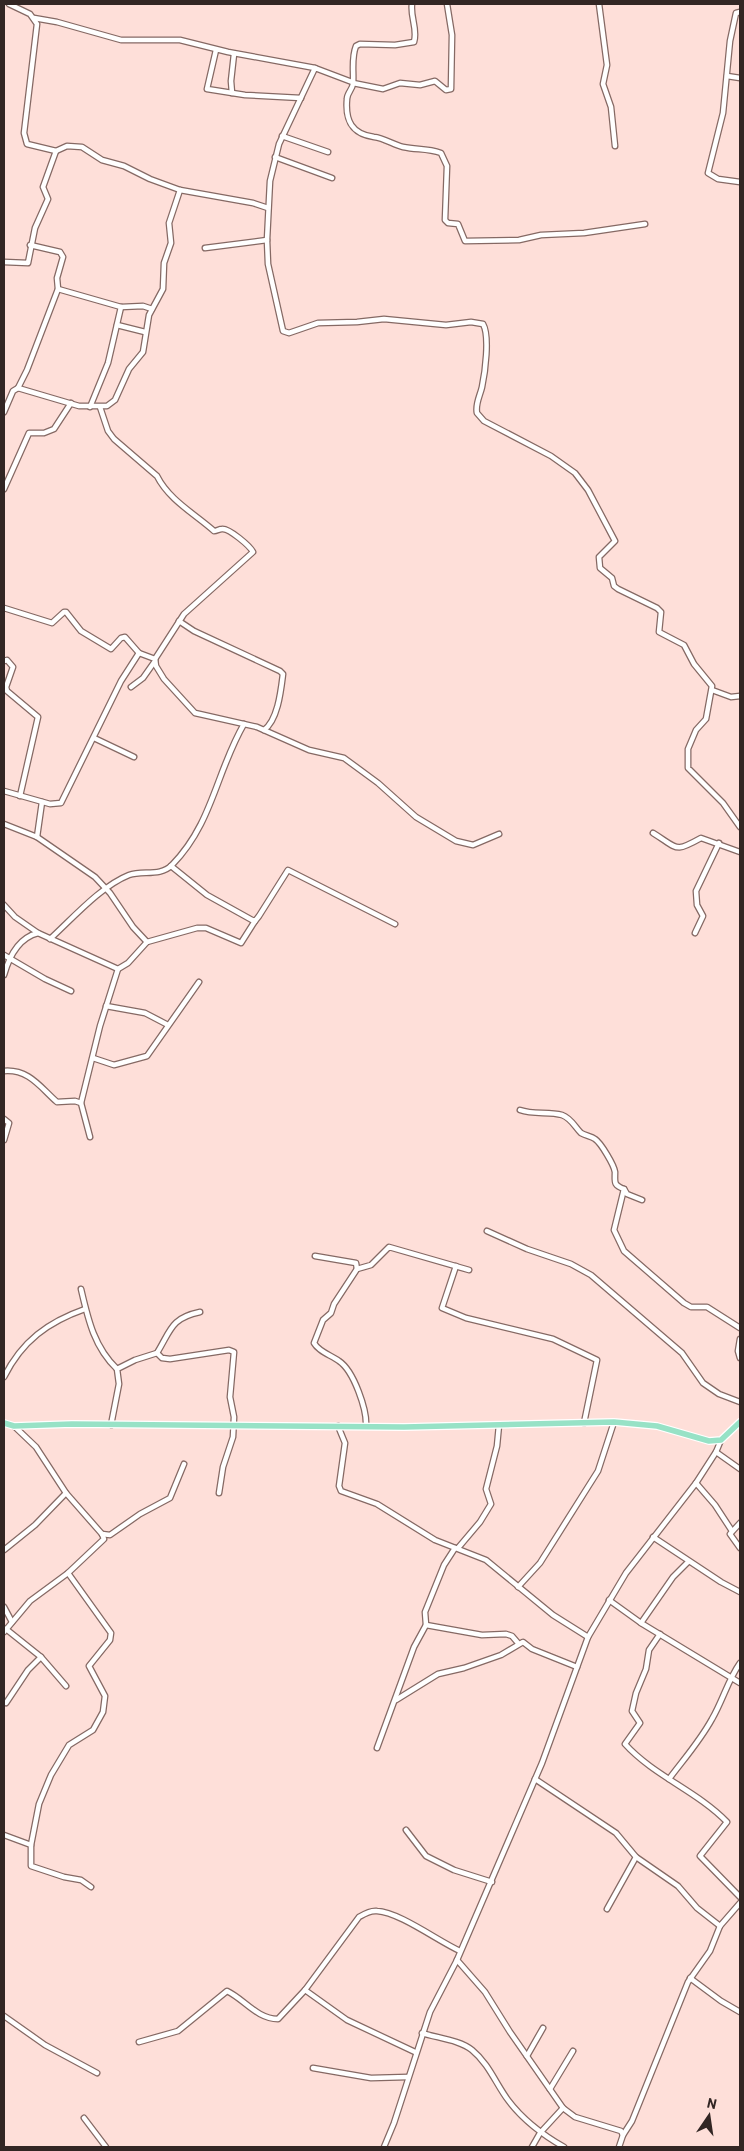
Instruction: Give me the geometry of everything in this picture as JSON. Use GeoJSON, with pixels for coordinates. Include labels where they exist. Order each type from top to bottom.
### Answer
{"type":"FeatureCollection","features":[{"type":"Feature","properties":{"kind":"main road"},"geometry":{"type":"LineString","coordinates":[[4,1424],[14,1426],[366,1426],[614,1422],[657,1426],[709,1441],[722,1440],[740,1422]]}},
{"type":"Feature","properties":{"kind":"street"},"geometry":{"type":"LineString","coordinates":[[9,4],[34,18],[57,22],[121,40],[176,39],[205,44],[216,50],[234,54],[315,68],[353,83],[382,89],[400,83],[420,85],[435,81],[446,90],[451,89],[452,35],[447,4]]}},
{"type":"Feature","properties":{"kind":"street"},"geometry":{"type":"LineString","coordinates":[[412,4],[411,12],[416,33],[414,42],[395,45],[360,44],[356,46],[353,83],[347,94],[348,116],[356,131],[363,136],[374,136],[401,147],[430,148],[442,153],[445,157],[447,176],[445,220],[448,223],[458,224],[465,241],[519,240],[541,235],[584,233],[644,224]]}},
{"type":"Feature","properties":{"kind":"street"},"geometry":{"type":"LineString","coordinates":[[599,4],[607,65],[603,84],[611,107],[614,146]]}},
{"type":"Feature","properties":{"kind":"street"},"geometry":{"type":"LineString","coordinates":[[740,12],[734,16],[723,113],[708,173],[718,179],[740,182]]}},
{"type":"Feature","properties":{"kind":"street"},"geometry":{"type":"LineString","coordinates":[[34,18],[38,30],[24,138],[31,146],[56,151],[67,146],[82,147],[104,161],[124,166],[150,179],[180,190],[253,203],[268,208]]}},
{"type":"Feature","properties":{"kind":"street"},"geometry":{"type":"LineString","coordinates":[[216,50],[206,89],[232,93],[301,98]]}},
{"type":"Feature","properties":{"kind":"street"},"geometry":{"type":"LineString","coordinates":[[232,93],[230,81],[234,54]]}},
{"type":"Feature","properties":{"kind":"street"},"geometry":{"type":"LineString","coordinates":[[315,68],[282,136],[275,158],[268,208],[267,240],[274,297],[281,327],[286,332],[318,323],[362,322],[384,319],[446,325],[471,322],[483,324],[486,343],[484,377],[476,409],[479,417],[566,466],[582,481],[615,541],[599,558],[598,564],[600,568],[612,578],[614,586],[618,589],[650,603],[659,610],[658,632],[684,645],[694,664],[712,686],[706,719],[696,730],[688,749],[688,768],[723,803],[740,826]]}},
{"type":"Feature","properties":{"kind":"street"},"geometry":{"type":"LineString","coordinates":[[726,76],[740,78]]}},
{"type":"Feature","properties":{"kind":"street"},"geometry":{"type":"LineString","coordinates":[[282,136],[328,152]]}},
{"type":"Feature","properties":{"kind":"street"},"geometry":{"type":"LineString","coordinates":[[4,262],[20,261],[27,264],[30,245],[48,199],[43,187],[56,151]]}},
{"type":"Feature","properties":{"kind":"street"},"geometry":{"type":"LineString","coordinates":[[275,158],[332,178]]}},
{"type":"Feature","properties":{"kind":"street"},"geometry":{"type":"LineString","coordinates":[[18,388],[90,407],[110,405],[115,400],[129,369],[143,352],[145,332],[152,309],[164,285],[164,263],[171,243],[169,223],[180,190]]}},
{"type":"Feature","properties":{"kind":"street"},"geometry":{"type":"LineString","coordinates":[[205,248],[267,240]]}},
{"type":"Feature","properties":{"kind":"street"},"geometry":{"type":"LineString","coordinates":[[4,412],[13,391],[18,388],[27,370],[58,289],[57,278],[62,254],[47,248],[30,245]]}},
{"type":"Feature","properties":{"kind":"street"},"geometry":{"type":"LineString","coordinates":[[58,289],[120,307],[143,306],[152,309]]}},
{"type":"Feature","properties":{"kind":"street"},"geometry":{"type":"LineString","coordinates":[[90,407],[108,363],[120,307]]}},
{"type":"Feature","properties":{"kind":"street"},"geometry":{"type":"LineString","coordinates":[[117,325],[145,332]]}},
{"type":"Feature","properties":{"kind":"street"},"geometry":{"type":"LineString","coordinates":[[4,489],[29,433],[44,433],[54,429],[71,403]]}},
{"type":"Feature","properties":{"kind":"street"},"geometry":{"type":"LineString","coordinates":[[100,407],[108,431],[114,439],[157,476],[180,503],[214,531],[225,529],[249,546],[252,552],[190,608],[179,621],[143,678],[131,687]]}},
{"type":"Feature","properties":{"kind":"street"},"geometry":{"type":"LineString","coordinates":[[4,608],[52,624],[66,612],[81,630],[109,648],[114,647],[121,638],[125,638],[140,653],[155,660],[164,679],[195,713],[264,730],[309,750],[344,758],[378,783],[416,817],[456,840],[473,845],[500,834]]}},
{"type":"Feature","properties":{"kind":"street"},"geometry":{"type":"LineString","coordinates":[[179,621],[202,635],[283,674],[282,685],[273,717],[264,730]]}},
{"type":"Feature","properties":{"kind":"street"},"geometry":{"type":"LineString","coordinates":[[4,791],[56,805],[65,799],[121,680],[140,653]]}},
{"type":"Feature","properties":{"kind":"street"},"geometry":{"type":"LineString","coordinates":[[4,661],[8,660],[13,667],[6,689],[38,717],[20,796]]}},
{"type":"Feature","properties":{"kind":"street"},"geometry":{"type":"LineString","coordinates":[[712,690],[731,697],[740,696]]}},
{"type":"Feature","properties":{"kind":"street"},"geometry":{"type":"LineString","coordinates":[[50,939],[106,887],[131,875],[157,873],[171,866],[200,830],[236,739],[244,724]]}},
{"type":"Feature","properties":{"kind":"street"},"geometry":{"type":"LineString","coordinates":[[94,738],[134,758]]}},
{"type":"Feature","properties":{"kind":"street"},"geometry":{"type":"LineString","coordinates":[[36,837],[42,802]]}},
{"type":"Feature","properties":{"kind":"street"},"geometry":{"type":"LineString","coordinates":[[4,824],[36,837],[74,861],[106,887],[133,927],[147,942]]}},
{"type":"Feature","properties":{"kind":"street"},"geometry":{"type":"LineString","coordinates":[[653,834],[681,849],[701,838],[740,852]]}},
{"type":"Feature","properties":{"kind":"street"},"geometry":{"type":"LineString","coordinates":[[695,933],[703,916],[697,905],[696,891],[719,843]]}},
{"type":"Feature","properties":{"kind":"street"},"geometry":{"type":"LineString","coordinates":[[171,866],[207,895],[255,920]]}},
{"type":"Feature","properties":{"kind":"street"},"geometry":{"type":"LineString","coordinates":[[90,1137],[81,1103],[106,1006],[118,969],[128,963],[147,942],[203,928],[241,943],[288,870],[395,924]]}},
{"type":"Feature","properties":{"kind":"street"},"geometry":{"type":"LineString","coordinates":[[4,905],[20,922],[38,933],[118,969]]}},
{"type":"Feature","properties":{"kind":"street"},"geometry":{"type":"LineString","coordinates":[[4,975],[9,958],[25,938],[38,933]]}},
{"type":"Feature","properties":{"kind":"street"},"geometry":{"type":"LineString","coordinates":[[4,955],[44,980],[70,991]]}},
{"type":"Feature","properties":{"kind":"street"},"geometry":{"type":"LineString","coordinates":[[93,1058],[114,1065],[144,1058],[199,982]]}},
{"type":"Feature","properties":{"kind":"street"},"geometry":{"type":"LineString","coordinates":[[106,1006],[145,1014],[168,1025]]}},
{"type":"Feature","properties":{"kind":"street"},"geometry":{"type":"LineString","coordinates":[[4,1071],[14,1070],[26,1074],[57,1102],[74,1101],[81,1103]]}},
{"type":"Feature","properties":{"kind":"street"},"geometry":{"type":"LineString","coordinates":[[520,1110],[564,1116],[583,1134],[596,1140],[605,1150],[615,1170],[614,1181],[616,1186],[624,1189],[627,1194],[642,1200]]}},
{"type":"Feature","properties":{"kind":"street"},"geometry":{"type":"LineString","coordinates":[[4,1120],[9,1123],[4,1140]]}},
{"type":"Feature","properties":{"kind":"street"},"geometry":{"type":"LineString","coordinates":[[624,1189],[614,1230],[624,1251],[684,1303],[691,1307],[707,1307],[740,1328]]}},
{"type":"Feature","properties":{"kind":"street"},"geometry":{"type":"LineString","coordinates":[[488,1231],[527,1249],[571,1264],[591,1275],[682,1353],[703,1383],[719,1394],[740,1402]]}},
{"type":"Feature","properties":{"kind":"street"},"geometry":{"type":"LineString","coordinates":[[366,1426],[366,1416],[361,1400],[345,1366],[317,1348],[314,1343],[323,1320],[331,1313],[334,1304],[357,1269],[371,1265],[389,1247],[469,1270]]}},
{"type":"Feature","properties":{"kind":"street"},"geometry":{"type":"LineString","coordinates":[[315,1256],[356,1263],[357,1269]]}},
{"type":"Feature","properties":{"kind":"street"},"geometry":{"type":"LineString","coordinates":[[456,1266],[442,1308],[466,1318],[553,1339],[598,1360],[584,1423]]}},
{"type":"Feature","properties":{"kind":"street"},"geometry":{"type":"LineString","coordinates":[[81,1289],[88,1322],[101,1351],[116,1369],[119,1384],[111,1425]]}},
{"type":"Feature","properties":{"kind":"street"},"geometry":{"type":"LineString","coordinates":[[4,1377],[30,1339],[54,1322],[85,1309]]}},
{"type":"Feature","properties":{"kind":"street"},"geometry":{"type":"LineString","coordinates":[[116,1369],[157,1353],[166,1334],[178,1319],[184,1315],[200,1312]]}},
{"type":"Feature","properties":{"kind":"street"},"geometry":{"type":"LineString","coordinates":[[740,1339],[738,1351],[740,1358]]}},
{"type":"Feature","properties":{"kind":"street"},"geometry":{"type":"LineString","coordinates":[[157,1353],[162,1358],[170,1359],[233,1351],[230,1397],[234,1417],[233,1437],[223,1467],[219,1493]]}},
{"type":"Feature","properties":{"kind":"street"},"geometry":{"type":"LineString","coordinates":[[518,1587],[540,1563],[598,1471],[614,1422]]}},
{"type":"Feature","properties":{"kind":"street"},"geometry":{"type":"LineString","coordinates":[[377,1748],[414,1647],[426,1625],[425,1612],[444,1565],[480,1522],[491,1504],[486,1489],[499,1425]]}},
{"type":"Feature","properties":{"kind":"street"},"geometry":{"type":"LineString","coordinates":[[14,1426],[36,1447],[66,1493],[102,1534],[102,1542],[68,1572],[30,1601],[5,1631],[41,1657],[66,1686]]}},
{"type":"Feature","properties":{"kind":"street"},"geometry":{"type":"LineString","coordinates":[[338,1426],[344,1443],[339,1486],[341,1491],[378,1504],[435,1540],[486,1560],[554,1615],[588,1637]]}},
{"type":"Feature","properties":{"kind":"street"},"geometry":{"type":"LineString","coordinates":[[384,2147],[394,2123],[415,2052],[430,2012],[457,1960],[536,1779],[588,1637],[626,1572],[696,1483],[722,1440]]}},
{"type":"Feature","properties":{"kind":"street"},"geometry":{"type":"LineString","coordinates":[[716,1452],[740,1469]]}},
{"type":"Feature","properties":{"kind":"street"},"geometry":{"type":"LineString","coordinates":[[102,1534],[110,1535],[140,1514],[167,1501],[174,1494],[184,1464]]}},
{"type":"Feature","properties":{"kind":"street"},"geometry":{"type":"LineString","coordinates":[[696,1483],[715,1505],[732,1531],[732,1538],[740,1548]]}},
{"type":"Feature","properties":{"kind":"street"},"geometry":{"type":"LineString","coordinates":[[4,1550],[35,1525],[66,1493]]}},
{"type":"Feature","properties":{"kind":"street"},"geometry":{"type":"LineString","coordinates":[[732,1531],[740,1523]]}},
{"type":"Feature","properties":{"kind":"street"},"geometry":{"type":"LineString","coordinates":[[653,1537],[688,1562],[740,1592]]}},
{"type":"Feature","properties":{"kind":"street"},"geometry":{"type":"LineString","coordinates":[[641,1623],[673,1577],[688,1562]]}},
{"type":"Feature","properties":{"kind":"street"},"geometry":{"type":"LineString","coordinates":[[68,1572],[111,1632],[110,1640],[89,1666],[103,1690],[105,1701],[103,1712],[93,1730],[70,1745],[51,1776],[38,1804],[30,1845],[32,1866],[64,1877],[81,1880],[91,1887]]}},
{"type":"Feature","properties":{"kind":"street"},"geometry":{"type":"LineString","coordinates":[[609,1600],[641,1623],[740,1683]]}},
{"type":"Feature","properties":{"kind":"street"},"geometry":{"type":"LineString","coordinates":[[4,1608],[12,1622]]}},
{"type":"Feature","properties":{"kind":"street"},"geometry":{"type":"LineString","coordinates":[[426,1625],[482,1635],[510,1635],[518,1644]]}},
{"type":"Feature","properties":{"kind":"street"},"geometry":{"type":"LineString","coordinates":[[660,1634],[649,1650],[646,1669],[636,1693],[632,1711],[640,1723],[625,1744],[643,1762],[683,1787],[727,1822],[700,1856],[740,1897]]}},
{"type":"Feature","properties":{"kind":"street"},"geometry":{"type":"LineString","coordinates":[[396,1700],[438,1674],[464,1668],[501,1655],[523,1642],[532,1649],[577,1667]]}},
{"type":"Feature","properties":{"kind":"street"},"geometry":{"type":"LineString","coordinates":[[6,1703],[28,1670],[41,1657]]}},
{"type":"Feature","properties":{"kind":"street"},"geometry":{"type":"LineString","coordinates":[[669,1779],[688,1757],[713,1717],[731,1677],[740,1663]]}},
{"type":"Feature","properties":{"kind":"street"},"geometry":{"type":"LineString","coordinates":[[536,1779],[616,1833],[636,1858],[678,1886],[697,1908],[720,1926]]}},
{"type":"Feature","properties":{"kind":"street"},"geometry":{"type":"LineString","coordinates":[[406,1830],[426,1856],[454,1870],[492,1882]]}},
{"type":"Feature","properties":{"kind":"street"},"geometry":{"type":"LineString","coordinates":[[4,1835],[30,1845]]}},
{"type":"Feature","properties":{"kind":"street"},"geometry":{"type":"LineString","coordinates":[[607,1909],[636,1858]]}},
{"type":"Feature","properties":{"kind":"street"},"geometry":{"type":"LineString","coordinates":[[618,2147],[623,2135],[628,2130],[690,1978],[710,1951],[720,1926],[740,1903]]}},
{"type":"Feature","properties":{"kind":"street"},"geometry":{"type":"LineString","coordinates":[[139,2042],[178,2031],[227,1991],[246,2006],[275,2019],[282,2017],[305,1990],[359,1917],[368,1912],[377,1911],[395,1916],[460,1951]]}},
{"type":"Feature","properties":{"kind":"street"},"geometry":{"type":"LineString","coordinates":[[457,1960],[485,1992],[563,2108],[575,2118],[616,2128],[623,2135]]}},
{"type":"Feature","properties":{"kind":"street"},"geometry":{"type":"LineString","coordinates":[[690,1978],[721,2001],[740,2012]]}},
{"type":"Feature","properties":{"kind":"street"},"geometry":{"type":"LineString","coordinates":[[305,1990],[347,2020],[415,2052]]}},
{"type":"Feature","properties":{"kind":"street"},"geometry":{"type":"LineString","coordinates":[[4,2016],[45,2045],[97,2074]]}},
{"type":"Feature","properties":{"kind":"street"},"geometry":{"type":"LineString","coordinates":[[527,2056],[543,2028]]}},
{"type":"Feature","properties":{"kind":"street"},"geometry":{"type":"LineString","coordinates":[[422,2033],[464,2045],[472,2050],[489,2069],[508,2100],[540,2133],[564,2147]]}},
{"type":"Feature","properties":{"kind":"street"},"geometry":{"type":"LineString","coordinates":[[550,2089],[573,2052]]}},
{"type":"Feature","properties":{"kind":"street"},"geometry":{"type":"LineString","coordinates":[[313,2068],[371,2078],[408,2077]]}},
{"type":"Feature","properties":{"kind":"street"},"geometry":{"type":"LineString","coordinates":[[532,2147],[540,2133],[563,2108]]}},
{"type":"Feature","properties":{"kind":"street"},"geometry":{"type":"LineString","coordinates":[[84,2118],[106,2147]]}}]}
